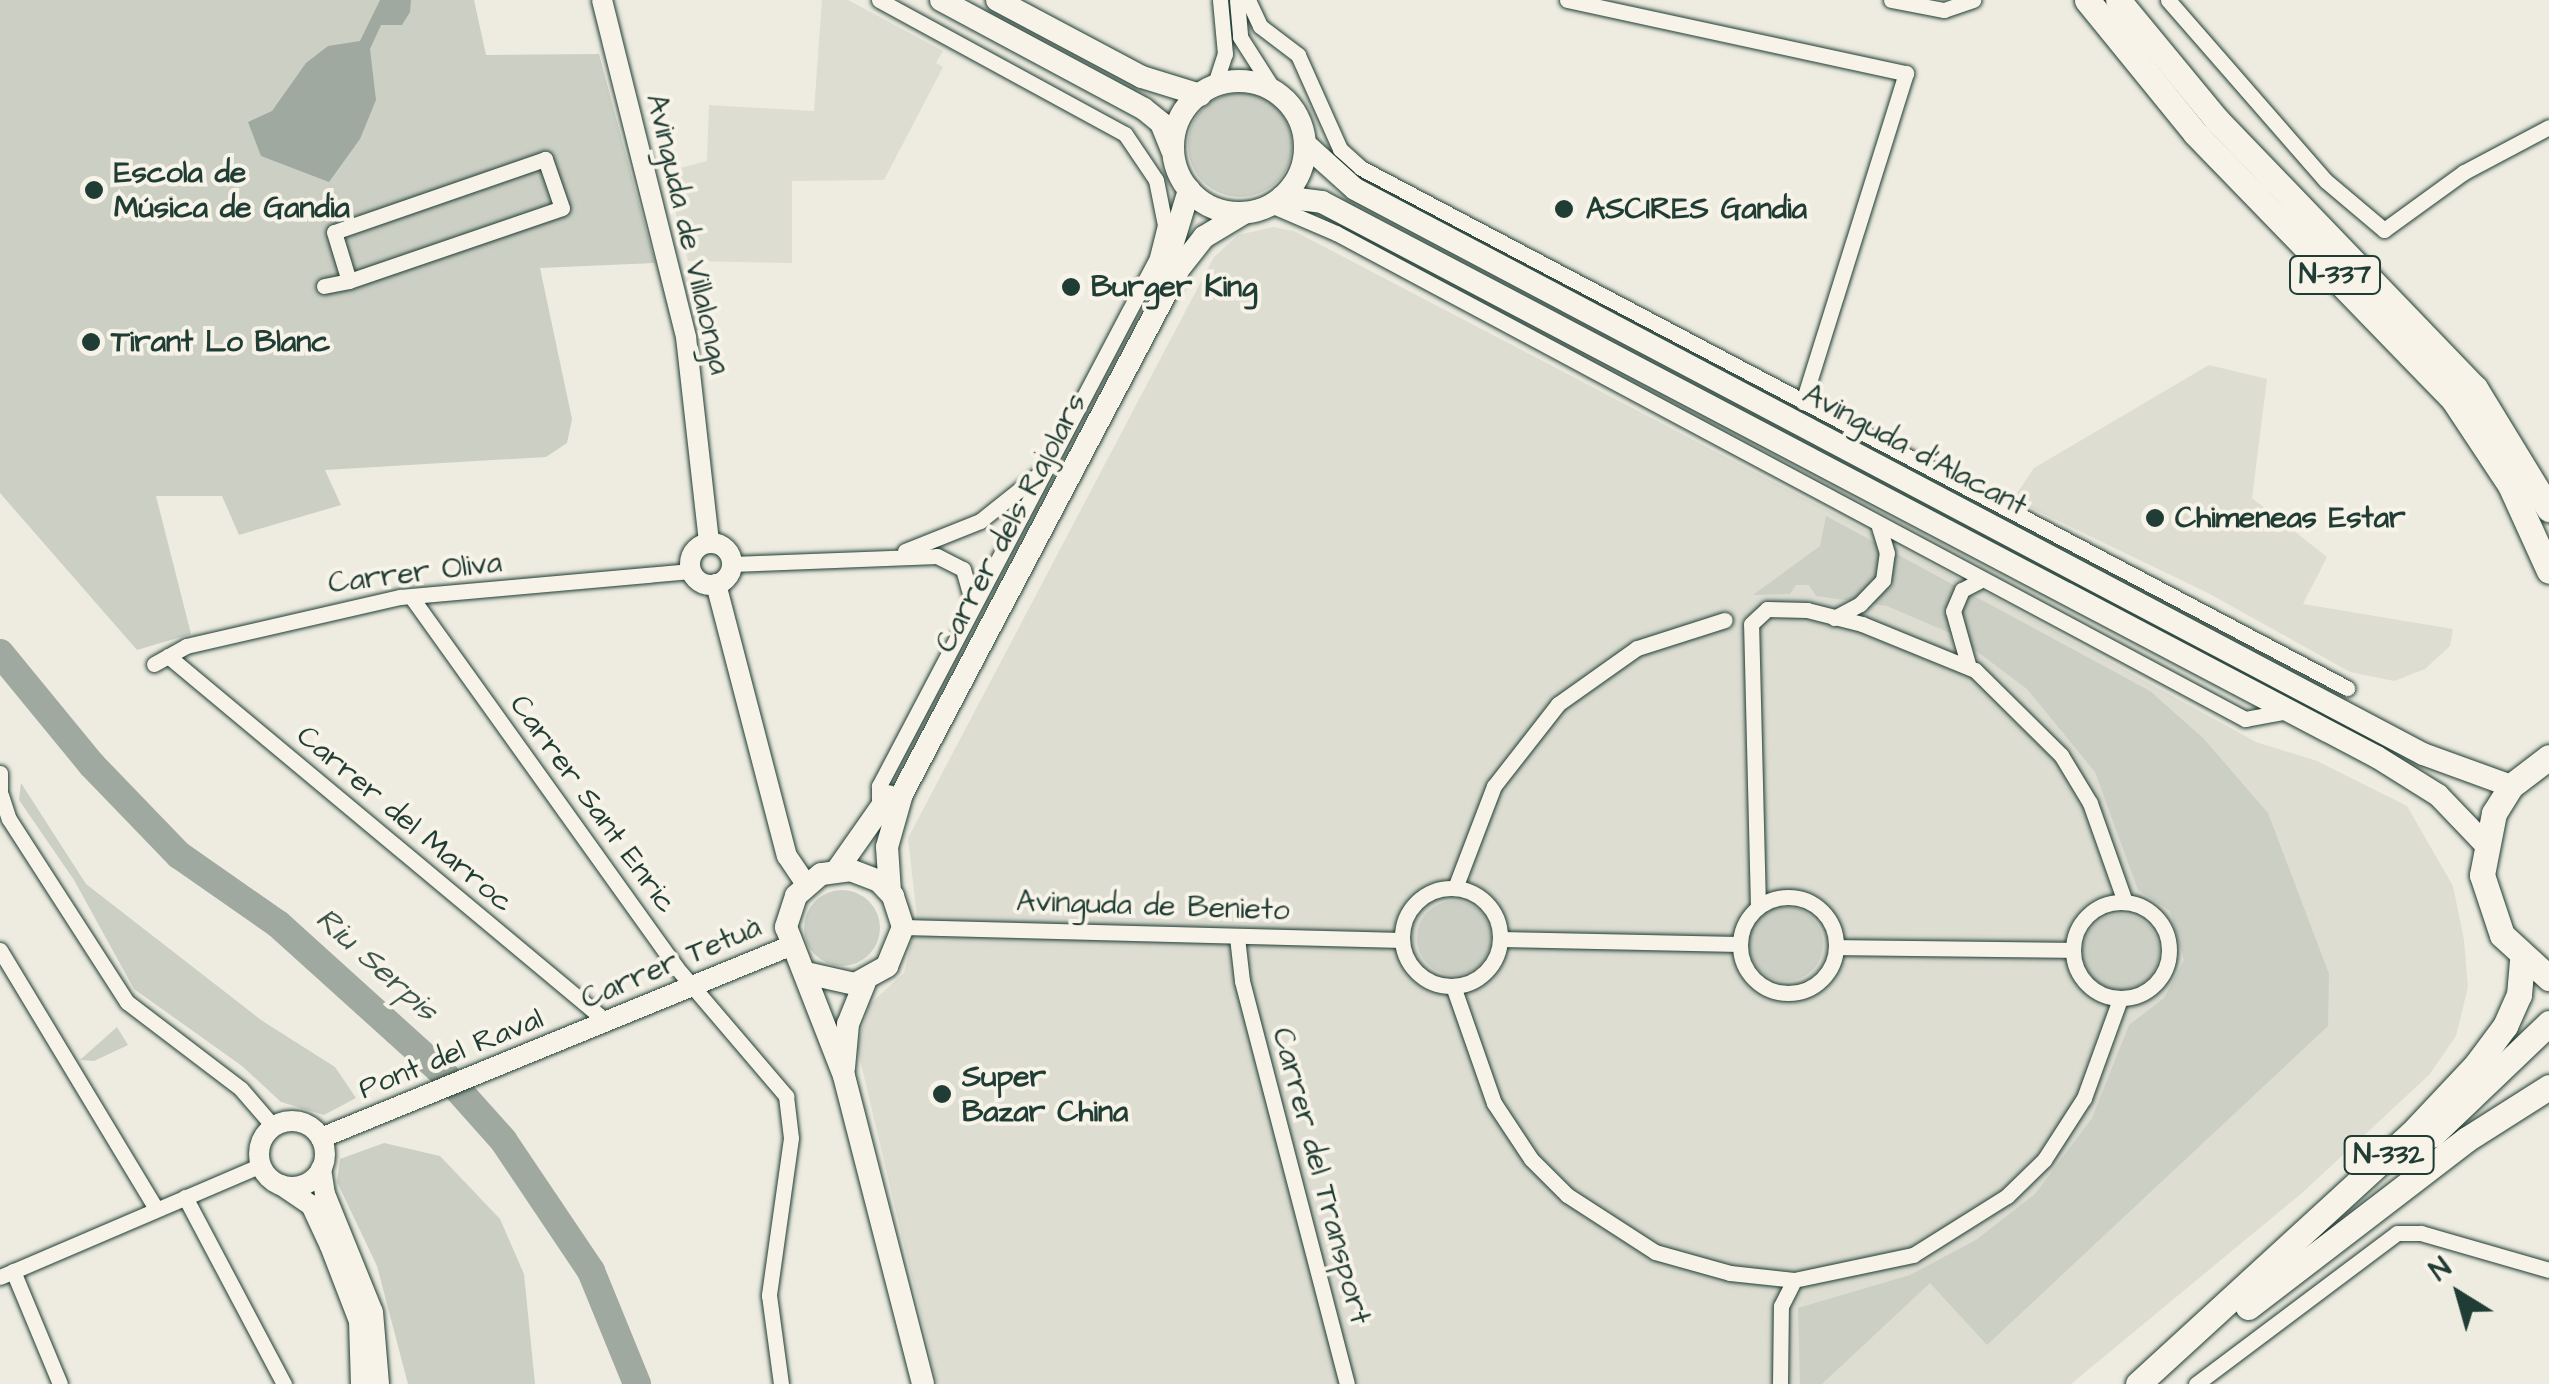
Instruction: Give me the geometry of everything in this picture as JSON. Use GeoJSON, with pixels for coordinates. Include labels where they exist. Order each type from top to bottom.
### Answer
{"type":"FeatureCollection","features":[{"type":"Feature","properties":{"kind":"highway","name":"N-337"},"geometry":{"type":"LineString","coordinates":[[2088,0],[2195,133],[2454,399],[2510,484],[2549,572]]}},
{"type":"Feature","properties":{"kind":"highway","name":"N-337"},"geometry":{"type":"LineString","coordinates":[[2118,0],[2217,120],[2475,388],[2549,508]]}},
{"type":"Feature","properties":{"kind":"highway"},"geometry":{"type":"LineString","coordinates":[[2549,757],[2511,786],[2484,843],[2488,906],[2522,960],[2549,978]]}},
{"type":"Feature","properties":{"kind":"highway","name":"N-332"},"geometry":{"type":"LineString","coordinates":[[2177,1353],[2476,1065],[2512,1010],[2522,960]]}},
{"type":"Feature","properties":{"kind":"highway","name":"N-332"},"geometry":{"type":"LineString","coordinates":[[2211,1322],[2370,1193],[2549,1023]]}},
{"type":"Feature","properties":{"kind":"highway","name":"N-332"},"geometry":{"type":"LineString","coordinates":[[2138,1384],[2468,1139],[2549,1087]]}},
{"type":"Feature","properties":{"kind":"main road"},"geometry":{"type":"LineString","coordinates":[[942,0],[1099,84],[1162,124],[1188,190],[1204,204],[1244,213],[1277,201],[1299,173],[1305,144],[1296,114],[1276,92],[1245,82],[1207,91],[1142,77],[997,0]]}},
{"type":"Feature","properties":{"kind":"main road"},"geometry":{"type":"LineString","coordinates":[[1174,152],[1180,120],[1207,91]]}},
{"type":"Feature","properties":{"kind":"main road","name":"Avinguda d'Alacant"},"geometry":{"type":"LineString","coordinates":[[1305,144],[1355,189],[2423,754],[2511,786]]}},
{"type":"Feature","properties":{"kind":"main road","name":"Carrer dels Rajolars"},"geometry":{"type":"LineString","coordinates":[[837,870],[879,817],[1174,255],[1188,190]]}},
{"type":"Feature","properties":{"kind":"main road","name":"Avinguda d'Alacant"},"geometry":{"type":"LineString","coordinates":[[1277,201],[1322,202],[2288,711],[2438,795],[2484,843]]}},
{"type":"Feature","properties":{"kind":"main road","name":"Carrer dels Rajolars"},"geometry":{"type":"LineString","coordinates":[[890,892],[886,848],[902,794],[1178,270],[1204,236],[1244,213]]}},
{"type":"Feature","properties":{"kind":"main road"},"geometry":{"type":"LineString","coordinates":[[806,973],[841,986],[864,982],[888,966],[903,927],[890,892],[866,874],[837,870],[806,884],[789,910],[790,946],[806,973],[844,1076],[923,1384]]}},
{"type":"Feature","properties":{"kind":"main road"},"geometry":{"type":"LineString","coordinates":[[844,1076],[848,1024],[864,982]]}},
{"type":"Feature","properties":{"kind":"street","name":"Avinguda de Villalonga"},"geometry":{"type":"LineString","coordinates":[[602,0],[686,337],[709,544]]}},
{"type":"Feature","properties":{"kind":"street"},"geometry":{"type":"LineString","coordinates":[[879,0],[1114,126],[1141,151],[1156,180],[1166,225],[1157,258],[879,786],[879,817]]}},
{"type":"Feature","properties":{"kind":"street"},"geometry":{"type":"LineString","coordinates":[[1207,91],[1225,54],[1220,0]]}},
{"type":"Feature","properties":{"kind":"street"},"geometry":{"type":"LineString","coordinates":[[1237,0],[1240,38],[1276,92]]}},
{"type":"Feature","properties":{"kind":"street","name":"Avinguda d'Alacant"},"geometry":{"type":"LineString","coordinates":[[1248,0],[1260,26],[1298,54],[1340,149],[1360,168],[2348,688]]}},
{"type":"Feature","properties":{"kind":"street"},"geometry":{"type":"LineString","coordinates":[[1568,0],[1906,74],[1803,402]]}},
{"type":"Feature","properties":{"kind":"street"},"geometry":{"type":"LineString","coordinates":[[1891,0],[1944,10],[1973,0]]}},
{"type":"Feature","properties":{"kind":"street"},"geometry":{"type":"LineString","coordinates":[[2168,0],[2326,181],[2384,230],[2464,172],[2549,128]]}},
{"type":"Feature","properties":{"kind":"street"},"geometry":{"type":"LineString","coordinates":[[1056,96],[1099,84]]}},
{"type":"Feature","properties":{"kind":"street"},"geometry":{"type":"LineString","coordinates":[[324,286],[349,281],[562,208],[545,159],[334,232],[349,281]]}},
{"type":"Feature","properties":{"kind":"street"},"geometry":{"type":"LineString","coordinates":[[1277,201],[1979,581],[2244,719],[2288,711]]}},
{"type":"Feature","properties":{"kind":"street"},"geometry":{"type":"LineString","coordinates":[[896,554],[1008,504],[1058,450]]}},
{"type":"Feature","properties":{"kind":"street"},"geometry":{"type":"LineString","coordinates":[[1834,618],[1860,604],[1883,580],[1886,554],[1878,524]]}},
{"type":"Feature","properties":{"kind":"street"},"geometry":{"type":"LineString","coordinates":[[716,584],[703,584],[691,571],[692,555],[709,544],[726,550],[732,564]]}},
{"type":"Feature","properties":{"kind":"street"},"geometry":{"type":"LineString","coordinates":[[716,584],[732,564],[896,554],[952,560],[971,582],[973,609]]}},
{"type":"Feature","properties":{"kind":"street","name":"Carrer Oliva"},"geometry":{"type":"LineString","coordinates":[[161,660],[277,624],[412,598],[691,571]]}},
{"type":"Feature","properties":{"kind":"street"},"geometry":{"type":"LineString","coordinates":[[1979,581],[1962,590],[1953,611],[1960,652],[1970,667],[2031,720],[2070,769],[2100,827],[2125,902]]}},
{"type":"Feature","properties":{"kind":"street"},"geometry":{"type":"LineString","coordinates":[[716,584],[787,856],[806,884]]}},
{"type":"Feature","properties":{"kind":"street","name":"Carrer Sant Enric"},"geometry":{"type":"LineString","coordinates":[[412,598],[692,984],[779,1084],[789,1104],[791,1138],[769,1295],[781,1384]]}},
{"type":"Feature","properties":{"kind":"street"},"geometry":{"type":"LineString","coordinates":[[1758,906],[1777,897],[1803,898],[1828,917],[1836,947],[1816,984],[1790,993],[1751,977],[1739,944],[1758,906],[1751,624],[1767,609],[1834,618],[1892,634],[1970,667]]}},
{"type":"Feature","properties":{"kind":"street"},"geometry":{"type":"LineString","coordinates":[[1455,888],[1494,786],[1541,720],[1592,676],[1636,648],[1725,620]]}},
{"type":"Feature","properties":{"kind":"street","name":"Carrer del Marroc"},"geometry":{"type":"LineString","coordinates":[[161,660],[606,1022]]}},
{"type":"Feature","properties":{"kind":"street"},"geometry":{"type":"LineString","coordinates":[[2,768],[0,796],[4,817],[127,1002],[241,1089],[273,1126]]}},
{"type":"Feature","properties":{"kind":"street"},"geometry":{"type":"LineString","coordinates":[[1455,888],[1483,898],[1501,939],[1492,966],[1453,986],[1418,974],[1402,940],[1404,923],[1423,896],[1455,888]]}},
{"type":"Feature","properties":{"kind":"street"},"geometry":{"type":"LineString","coordinates":[[1453,986],[1494,1103],[1531,1160],[1568,1195],[1654,1252],[1730,1273],[1794,1280],[1912,1255],[2007,1196],[2044,1160],[2084,1098],[2120,999],[2154,985],[2169,957],[2157,918],[2125,902],[2092,912],[2072,950],[2082,979],[2120,999]]}},
{"type":"Feature","properties":{"kind":"street","name":"Avinguda de Benieto"},"geometry":{"type":"LineString","coordinates":[[903,927],[1402,940]]}},
{"type":"Feature","properties":{"kind":"street","name":"Carrer del Transport"},"geometry":{"type":"LineString","coordinates":[[1238,938],[1242,981],[1347,1384]]}},
{"type":"Feature","properties":{"kind":"street"},"geometry":{"type":"LineString","coordinates":[[1501,939],[1739,944]]}},
{"type":"Feature","properties":{"kind":"street","name":"Carrer Tetuà"},"geometry":{"type":"LineString","coordinates":[[575,1035],[790,946]]}},
{"type":"Feature","properties":{"kind":"street"},"geometry":{"type":"LineString","coordinates":[[1836,947],[2072,950]]}},
{"type":"Feature","properties":{"kind":"street"},"geometry":{"type":"LineString","coordinates":[[0,950],[156,1209]]}},
{"type":"Feature","properties":{"kind":"street","name":"Pont del Raval"},"geometry":{"type":"LineString","coordinates":[[321,1138],[575,1035]]}},
{"type":"Feature","properties":{"kind":"street"},"geometry":{"type":"LineString","coordinates":[[360,1384],[358,1321],[316,1214],[302,1196],[281,1185],[261,1166],[259,1148],[273,1126],[300,1121],[321,1138],[324,1194],[373,1312],[380,1384]]}},
{"type":"Feature","properties":{"kind":"street"},"geometry":{"type":"LineString","coordinates":[[60,1384],[7,1274],[261,1166]]}},
{"type":"Feature","properties":{"kind":"street"},"geometry":{"type":"LineString","coordinates":[[281,1185],[300,1186],[321,1169]]}},
{"type":"Feature","properties":{"kind":"street"},"geometry":{"type":"LineString","coordinates":[[185,1197],[284,1384]]}},
{"type":"Feature","properties":{"kind":"street"},"geometry":{"type":"LineString","coordinates":[[2196,1384],[2397,1233],[2421,1234],[2549,1270]]}},
{"type":"Feature","properties":{"kind":"street"},"geometry":{"type":"LineString","coordinates":[[1780,1384],[1782,1306],[1794,1280]]}},
{"type":"Feature","properties":{"kind":"shaded area"},"geometry":{"type":"Polygon","coordinates":[[[0,0],[474,0],[486,55],[599,54],[655,263],[540,268],[572,419],[567,443],[546,457],[325,470],[341,505],[239,535],[222,496],[156,496],[191,634],[137,650],[0,493],[0,0]]]}},
{"type":"Feature","properties":{"kind":"shaded area"},"geometry":{"type":"Polygon","coordinates":[[[380,0],[411,0],[410,12],[402,25],[381,25],[370,49],[376,100],[360,139],[329,182],[261,156],[248,122],[272,111],[306,63],[328,46],[360,41],[380,0]]]}},
{"type":"Feature","properties":{"kind":"shaded area"},"geometry":{"type":"Polygon","coordinates":[[[822,0],[848,0],[943,51],[936,63],[943,67],[884,180],[792,181],[792,263],[688,261],[665,172],[707,161],[709,105],[814,111],[822,0]]]}},
{"type":"Feature","properties":{"kind":"shaded area"},"geometry":{"type":"Polygon","coordinates":[[[1240,93],[1260,97],[1277,108],[1288,125],[1292,145],[1288,165],[1277,182],[1260,193],[1240,197],[1220,193],[1203,182],[1192,165],[1188,145],[1192,125],[1203,108],[1220,97],[1240,93]]]}},
{"type":"Feature","properties":{"kind":"shaded area"},"geometry":{"type":"Polygon","coordinates":[[[1273,227],[1294,231],[1986,593],[2256,742],[2317,761],[2407,806],[2453,886],[2468,987],[2456,1036],[2429,1075],[2302,1193],[2071,1384],[937,1384],[857,1047],[869,1005],[904,973],[917,918],[908,838],[1214,257],[1238,235],[1273,227]]]}},
{"type":"Feature","properties":{"kind":"shaded area"},"geometry":{"type":"Polygon","coordinates":[[[2209,365],[2267,379],[2252,498],[2327,557],[2303,604],[2453,629],[2450,646],[2425,669],[2394,681],[2350,672],[2208,593],[2013,499],[2034,468],[2209,365]]]}},
{"type":"Feature","properties":{"kind":"shaded area"},"geometry":{"type":"Polygon","coordinates":[[[1826,516],[2150,691],[2203,738],[2268,813],[2329,974],[2328,1026],[1987,1345],[1930,1283],[1822,1384],[1800,1384],[1798,1308],[1910,1275],[1976,1240],[2035,1194],[2092,1118],[2129,1025],[2164,998],[2184,960],[2170,911],[2138,890],[2095,772],[2027,689],[1955,635],[1887,606],[1816,596],[1809,585],[1796,585],[1790,594],[1753,595],[1820,546],[1826,516]]]}},
{"type":"Feature","properties":{"kind":"shaded area"},"geometry":{"type":"Polygon","coordinates":[[[21,783],[86,884],[261,1020],[335,1067],[356,1098],[324,1115],[281,1102],[242,1066],[134,989],[74,880],[19,800],[21,783]]]}},
{"type":"Feature","properties":{"kind":"shaded area"},"geometry":{"type":"Polygon","coordinates":[[[842,890],[857,892],[869,901],[878,913],[878,943],[869,955],[857,964],[842,966],[827,964],[815,955],[806,943],[804,928],[806,913],[815,901],[827,892],[842,890]]]}},
{"type":"Feature","properties":{"kind":"shaded area"},"geometry":{"type":"Polygon","coordinates":[[[1454,901],[1480,912],[1491,938],[1480,964],[1454,975],[1428,964],[1417,938],[1428,912],[1454,901]]]}},
{"type":"Feature","properties":{"kind":"shaded area"},"geometry":{"type":"Polygon","coordinates":[[[1786,907],[1800,909],[1812,918],[1821,930],[1821,958],[1812,970],[1800,979],[1786,981],[1772,979],[1760,970],[1751,958],[1749,944],[1751,930],[1760,918],[1772,909],[1786,907]]]}},
{"type":"Feature","properties":{"kind":"shaded area"},"geometry":{"type":"Polygon","coordinates":[[[2121,914],[2148,925],[2159,952],[2148,979],[2121,990],[2094,979],[2083,952],[2094,925],[2121,914]]]}},
{"type":"Feature","properties":{"kind":"shaded area"},"geometry":{"type":"Polygon","coordinates":[[[117,1027],[128,1045],[94,1061],[80,1060],[117,1027]]]}},
{"type":"Feature","properties":{"kind":"shaded area"},"geometry":{"type":"Polygon","coordinates":[[[384,1143],[440,1156],[500,1219],[524,1274],[535,1384],[408,1384],[377,1266],[337,1182],[340,1159],[384,1143]]]}},
{"type":"Feature","properties":{"kind":"waterway","name":"Riu Serpis"},"geometry":{"type":"LineString","coordinates":[[0,653],[92,765],[179,855],[278,924],[444,1074],[503,1140],[591,1271],[637,1384]]}},
{"type":"Feature","properties":{"kind":"place","name":"Escola de Música de Gandia"},"geometry":{"type":"Point","coordinates":[94,190]}},
{"type":"Feature","properties":{"kind":"place","name":"ASCIRES Gandia"},"geometry":{"type":"Point","coordinates":[1564,209]}},
{"type":"Feature","properties":{"kind":"place","name":"Burger King"},"geometry":{"type":"Point","coordinates":[1071,287]}},
{"type":"Feature","properties":{"kind":"place","name":"Tirant Lo Blanc"},"geometry":{"type":"Point","coordinates":[91,342]}},
{"type":"Feature","properties":{"kind":"place","name":"Chimeneas Estar"},"geometry":{"type":"Point","coordinates":[2155,518]}},
{"type":"Feature","properties":{"kind":"place","name":"Super Bazar China"},"geometry":{"type":"Point","coordinates":[942,1094]}}]}
